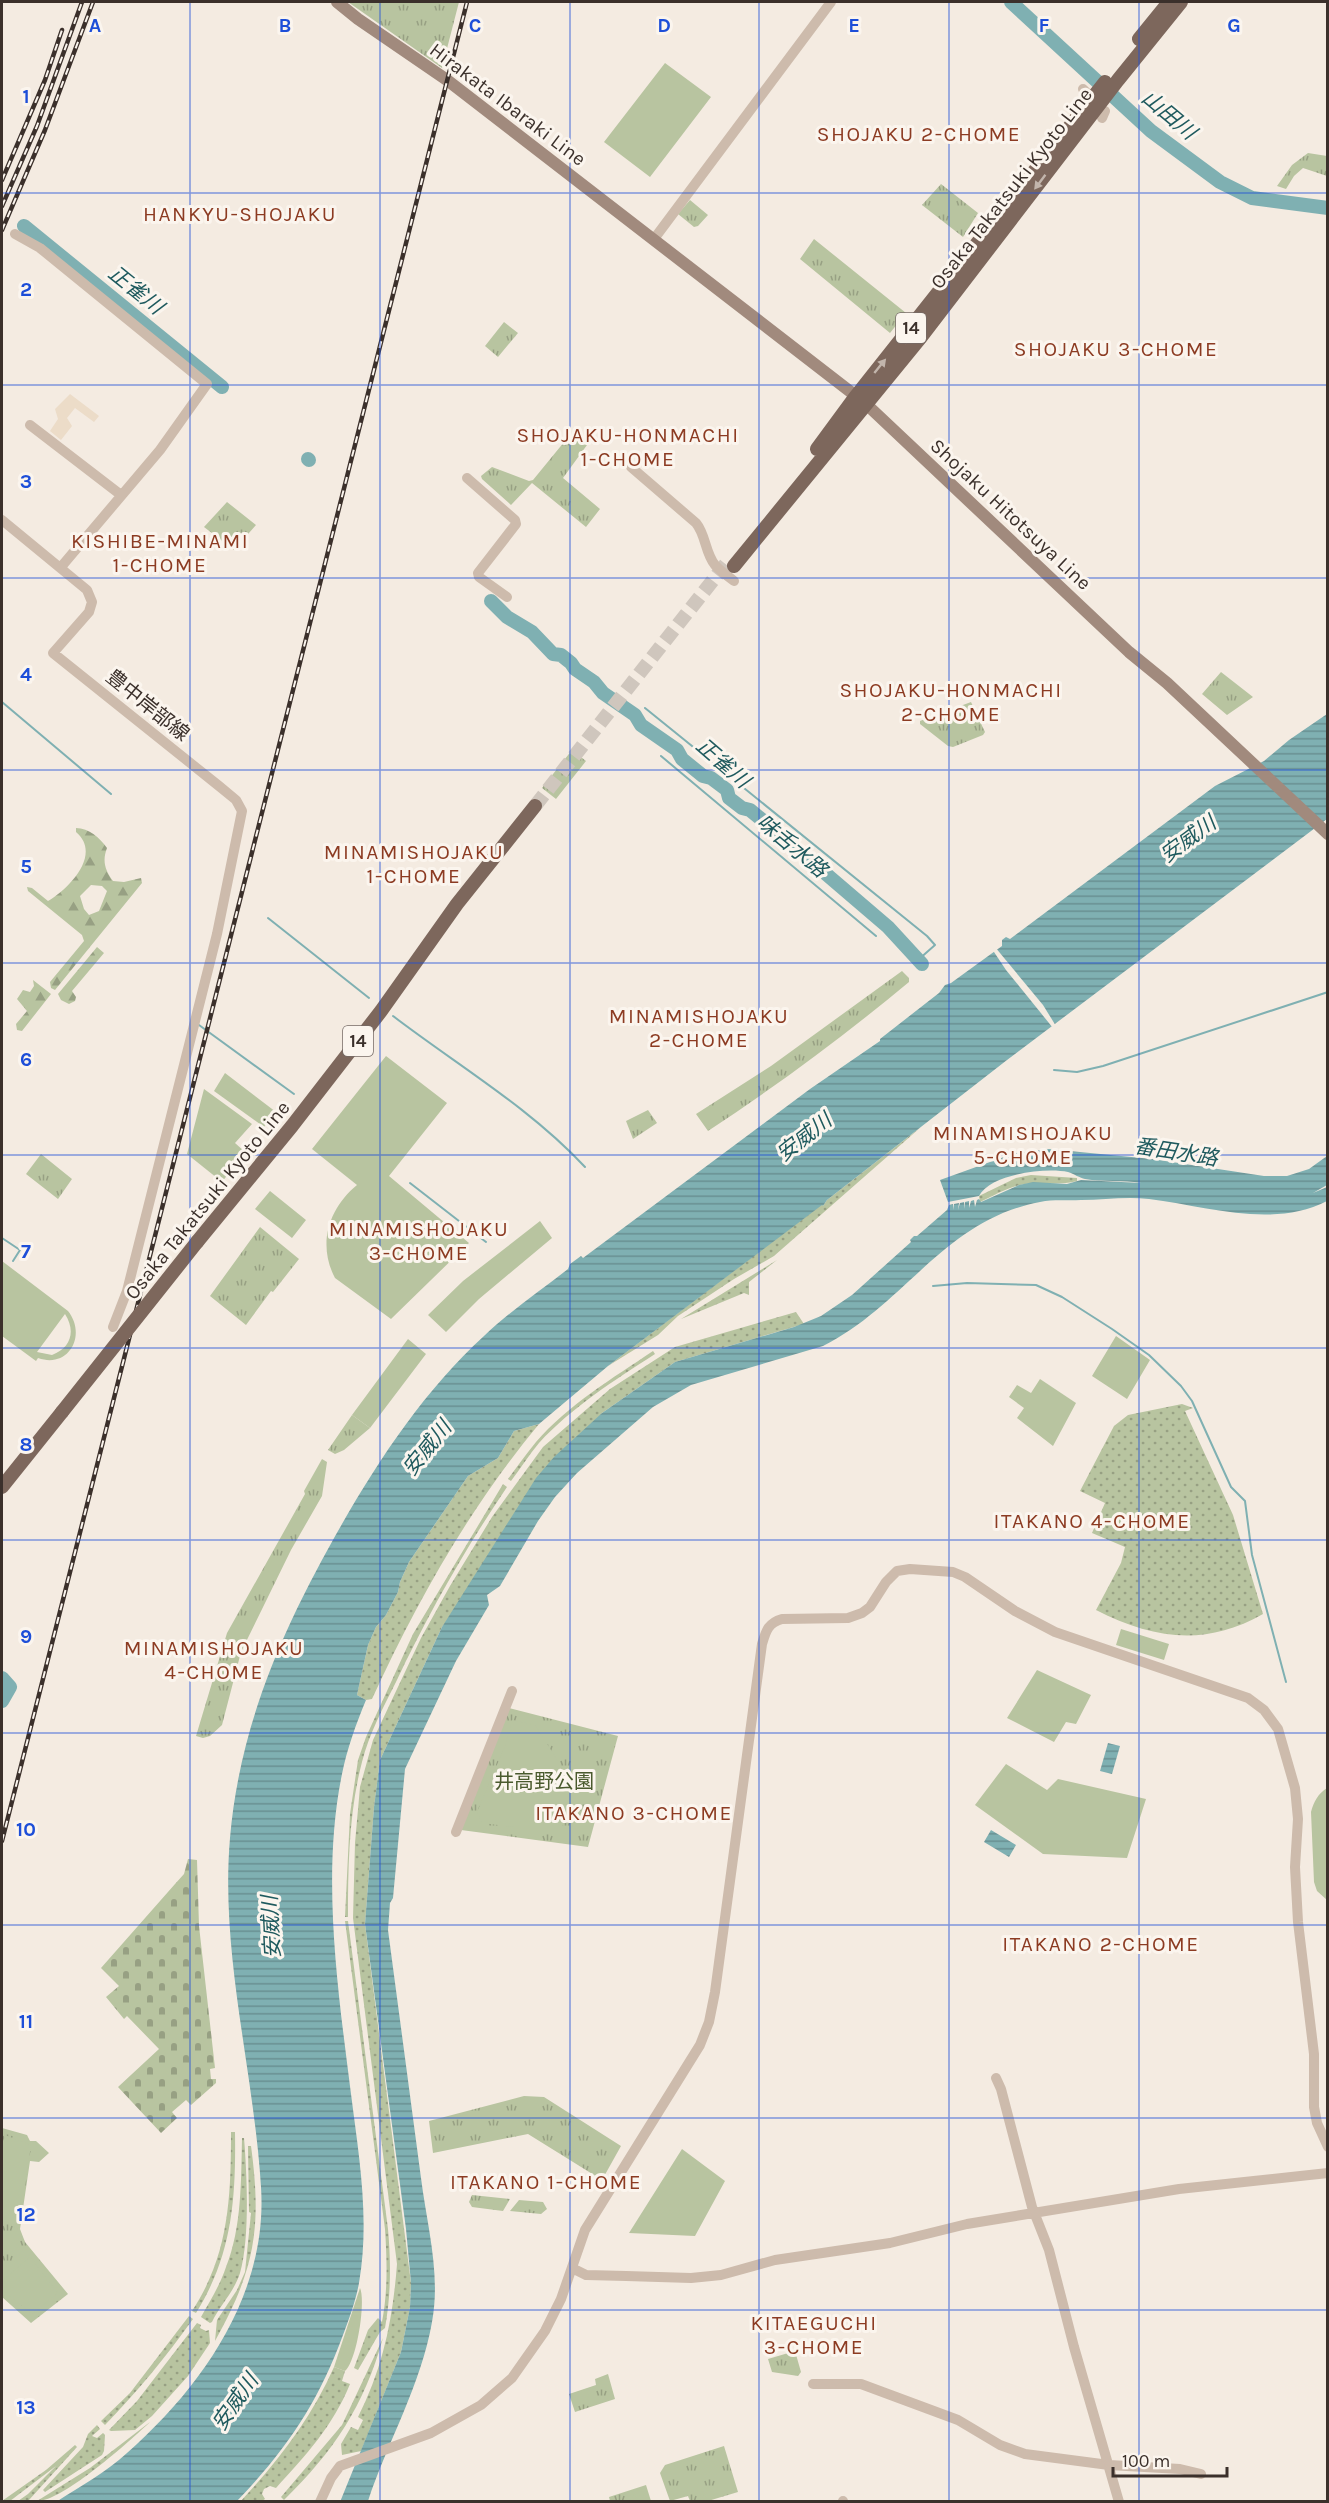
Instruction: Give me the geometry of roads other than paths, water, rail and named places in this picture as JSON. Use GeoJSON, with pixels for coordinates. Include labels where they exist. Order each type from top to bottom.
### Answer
{"type":"FeatureCollection","features":[{"type":"Feature","properties":{"kind":"main road","name":"Hirakata Ibaraki Line"},"geometry":{"type":"LineString","coordinates":[[337,2],[447,80],[654,239]]}},
{"type":"Feature","properties":{"kind":"main road","name":"Osaka Takatsuki Kyoto Line"},"geometry":{"type":"LineString","coordinates":[[1115,77],[1169,2]]}},
{"type":"Feature","properties":{"kind":"main road","name":"Osaka Takatsuki Kyoto Line"},"geometry":{"type":"LineString","coordinates":[[731,564],[796,477],[861,399],[1095,101],[1181,2]]}},
{"type":"Feature","properties":{"kind":"main road","name":"Shojaku Hitotsuya Line"},"geometry":{"type":"LineString","coordinates":[[654,239],[861,399],[1129,652],[1167,683],[1328,834]]}},
{"type":"Feature","properties":{"kind":"main road","name":"Osaka Takatsuki Kyoto Line"},"geometry":{"type":"LineString","coordinates":[[2,1487],[306,1108],[438,934],[458,904],[538,808]]}},
{"type":"Feature","properties":{"kind":"street"},"geometry":{"type":"LineString","coordinates":[[654,239],[831,2]]}},
{"type":"Feature","properties":{"kind":"street"},"geometry":{"type":"LineString","coordinates":[[2,520],[61,567],[160,450],[207,384],[40,248],[15,234]]}},
{"type":"Feature","properties":{"kind":"street"},"geometry":{"type":"LineString","coordinates":[[30,425],[121,495]]}},
{"type":"Feature","properties":{"kind":"street"},"geometry":{"type":"LineString","coordinates":[[631,467],[696,523],[702,530],[706,549],[715,565],[734,581]]}},
{"type":"Feature","properties":{"kind":"street"},"geometry":{"type":"LineString","coordinates":[[467,478],[515,520],[516,524],[477,573],[479,577],[507,597]]}},
{"type":"Feature","properties":{"kind":"street","name":"豊中岸部線"},"geometry":{"type":"LineString","coordinates":[[61,567],[87,590],[92,602],[89,612],[53,653],[236,800],[242,811],[217,933],[127,1291],[113,1327]]}},
{"type":"Feature","properties":{"kind":"street"},"geometry":{"type":"LineString","coordinates":[[320,2502],[331,2478],[340,2466],[431,2433],[481,2405],[512,2378],[545,2331],[572,2268],[585,2230],[699,2045],[709,2022],[727,1910],[762,1644],[767,1628],[782,1618],[848,1618],[862,1613],[870,1607],[886,1582],[897,1571],[910,1569],[953,1572],[1015,1611],[1055,1632],[1248,1698],[1264,1710],[1278,1729],[1295,1788],[1298,1819],[1295,1868],[1314,2054],[1314,2107],[1317,2123],[1328,2147]]}},
{"type":"Feature","properties":{"kind":"street"},"geometry":{"type":"LineString","coordinates":[[456,1832],[512,1691]]}},
{"type":"Feature","properties":{"kind":"street"},"geometry":{"type":"LineString","coordinates":[[996,2078],[1036,2214],[1049,2250],[1119,2502]]}},
{"type":"Feature","properties":{"kind":"street"},"geometry":{"type":"LineString","coordinates":[[572,2268],[586,2275],[691,2278],[721,2275],[775,2260],[890,2243],[967,2224],[1179,2189],[1328,2174]]}},
{"type":"Feature","properties":{"kind":"street"},"geometry":{"type":"LineString","coordinates":[[813,2384],[861,2384],[958,2420],[1000,2445],[1025,2454],[1109,2465],[1180,2469],[1201,2474]]}},
{"type":"Feature","properties":{"kind":"water","name":"安威川"},"geometry":{"type":"Polygon","coordinates":[[[1327,714],[1327,819],[1007,1060],[827,1200],[823,1206],[608,1366],[539,1424],[514,1431],[498,1458],[468,1476],[409,1562],[398,1592],[386,1615],[376,1627],[368,1645],[357,1695],[366,1700],[346,1755],[336,1813],[332,1893],[334,1934],[341,2015],[360,2165],[364,2235],[358,2289],[333,2360],[312,2404],[286,2444],[237,2501],[56,2502],[119,2460],[155,2427],[181,2398],[205,2367],[225,2335],[242,2300],[254,2264],[260,2226],[261,2187],[234,1969],[228,1882],[235,1795],[255,1714],[284,1637],[342,1524],[372,1473],[406,1424],[443,1378],[484,1336],[568,1269],[570,1264],[581,1256],[583,1258],[810,1089],[880,1041],[939,993],[945,985],[1002,946],[1002,940],[1006,937],[1010,939],[1215,786],[1264,761],[1289,740],[1327,714]]]}},
{"type":"Feature","properties":{"kind":"water"},"geometry":{"type":"Polygon","coordinates":[[[1049,1149],[1152,1159],[1264,1176],[1287,1176],[1309,1169],[1327,1156],[1327,1185],[1313,1193],[1327,1187],[1327,1201],[1306,1209],[1262,1215],[1132,1198],[1045,1201],[1006,1212],[977,1226],[951,1245],[878,1309],[852,1329],[823,1346],[691,1385],[653,1407],[577,1473],[555,1497],[538,1521],[500,1586],[487,1595],[489,1605],[456,1661],[405,1769],[393,1898],[390,1903],[388,1930],[434,2268],[432,2322],[412,2391],[368,2501],[340,2502],[401,2352],[410,2307],[411,2283],[406,2229],[365,1924],[380,1760],[442,1627],[536,1478],[554,1457],[602,1413],[675,1362],[794,1327],[821,1316],[852,1295],[911,1242],[914,1236],[917,1236],[947,1210],[949,1205],[953,1204],[953,1210],[954,1204],[959,1203],[958,1210],[960,1203],[964,1202],[964,1209],[965,1202],[969,1201],[969,1208],[971,1201],[974,1200],[975,1207],[979,1199],[981,1202],[1019,1185],[1033,1182],[1067,1184],[1081,1180],[1141,1183],[1085,1179],[1068,1172],[1033,1172],[1006,1177],[994,1182],[979,1196],[948,1202],[940,1180],[1015,1153],[1049,1149]]]}},
{"type":"Feature","properties":{"kind":"water"},"geometry":{"type":"Polygon","coordinates":[[[1108,1743],[1120,1746],[1112,1774],[1100,1771],[1108,1743]]]}},
{"type":"Feature","properties":{"kind":"water"},"geometry":{"type":"Polygon","coordinates":[[[991,1830],[1016,1845],[1009,1857],[984,1842],[991,1830]]]}},
{"type":"Feature","properties":{"kind":"waterway","name":"山田川"},"geometry":{"type":"LineString","coordinates":[[1011,2],[1151,131],[1220,182],[1252,198],[1328,208]]}},
{"type":"Feature","properties":{"kind":"waterway","name":"正雀川"},"geometry":{"type":"LineString","coordinates":[[24,226],[222,387]]}},
{"type":"Feature","properties":{"kind":"waterway","name":"正雀川"},"geometry":{"type":"LineString","coordinates":[[491,601],[507,617],[532,632],[553,654],[561,655],[575,669],[594,682],[603,693],[635,715],[641,725],[677,750],[682,759],[703,776],[711,778],[727,790],[729,798],[742,808],[750,810],[777,832],[888,927],[922,964]]}},
{"type":"Feature","properties":{"kind":"waterway"},"geometry":{"type":"LineString","coordinates":[[2,702],[111,794]]}},
{"type":"Feature","properties":{"kind":"waterway"},"geometry":{"type":"LineString","coordinates":[[645,708],[927,936],[935,945],[918,960]]}},
{"type":"Feature","properties":{"kind":"waterway","name":"味舌水路"},"geometry":{"type":"LineString","coordinates":[[661,756],[876,936]]}},
{"type":"Feature","properties":{"kind":"waterway"},"geometry":{"type":"LineString","coordinates":[[268,918],[369,998]]}},
{"type":"Feature","properties":{"kind":"waterway"},"geometry":{"type":"LineString","coordinates":[[1054,1070],[1077,1072],[1103,1066],[1328,992]]}},
{"type":"Feature","properties":{"kind":"waterway"},"geometry":{"type":"LineString","coordinates":[[393,1016],[517,1106],[585,1167]]}},
{"type":"Feature","properties":{"kind":"waterway"},"geometry":{"type":"LineString","coordinates":[[199,1025],[294,1094]]}},
{"type":"Feature","properties":{"kind":"waterway"},"geometry":{"type":"LineString","coordinates":[[410,1183],[486,1242]]}},
{"type":"Feature","properties":{"kind":"waterway"},"geometry":{"type":"LineString","coordinates":[[2,1238],[20,1250],[13,1261]]}},
{"type":"Feature","properties":{"kind":"waterway"},"geometry":{"type":"LineString","coordinates":[[933,1286],[967,1283],[1036,1285],[1062,1297],[1112,1329],[1149,1355],[1181,1386],[1192,1401],[1231,1487],[1245,1501],[1252,1555],[1286,1682]]}},
{"type":"Feature","properties":{"kind":"waterway"},"geometry":{"type":"LineString","coordinates":[[2,1678],[10,1687],[2,1701]]}},
{"type":"Feature","properties":{"kind":"tunnel"},"geometry":{"type":"LineString","coordinates":[[535,806],[728,561]]}},
{"type":"Feature","properties":{"kind":"railway"},"geometry":{"type":"LineString","coordinates":[[2,206],[37,126],[82,2]]}},
{"type":"Feature","properties":{"kind":"railway"},"geometry":{"type":"LineString","coordinates":[[2,230],[45,130],[93,2]]}},
{"type":"Feature","properties":{"kind":"railway"},"geometry":{"type":"LineString","coordinates":[[2,1841],[467,2]]}},
{"type":"Feature","properties":{"kind":"railway"},"geometry":{"type":"LineString","coordinates":[[2,180],[45,80],[62,30]]}},
{"type":"Feature","properties":{"kind":"district","name":"SHOJAKU 2-CHOME"},"geometry":{"type":"Point","coordinates":[919,134]}},
{"type":"Feature","properties":{"kind":"district","name":"HANKYU-SHOJAKU"},"geometry":{"type":"Point","coordinates":[240,214]}},
{"type":"Feature","properties":{"kind":"district","name":"SHOJAKU 3-CHOME"},"geometry":{"type":"Point","coordinates":[1116,349]}},
{"type":"Feature","properties":{"kind":"district","name":"SHOJAKU-HONMACHI 1-CHOME"},"geometry":{"type":"Point","coordinates":[628,447]}},
{"type":"Feature","properties":{"kind":"district","name":"KISHIBE-MINAMI 1-CHOME"},"geometry":{"type":"Point","coordinates":[160,553]}},
{"type":"Feature","properties":{"kind":"district","name":"SHOJAKU-HONMACHI 2-CHOME"},"geometry":{"type":"Point","coordinates":[951,702]}},
{"type":"Feature","properties":{"kind":"district","name":"MINAMISHOJAKU 1-CHOME"},"geometry":{"type":"Point","coordinates":[414,864]}},
{"type":"Feature","properties":{"kind":"district","name":"MINAMISHOJAKU 2-CHOME"},"geometry":{"type":"Point","coordinates":[699,1028]}},
{"type":"Feature","properties":{"kind":"district","name":"MINAMISHOJAKU 5-CHOME"},"geometry":{"type":"Point","coordinates":[1023,1145]}},
{"type":"Feature","properties":{"kind":"district","name":"MINAMISHOJAKU 3-CHOME"},"geometry":{"type":"Point","coordinates":[419,1241]}},
{"type":"Feature","properties":{"kind":"district","name":"ITAKANO 4-CHOME"},"geometry":{"type":"Point","coordinates":[1092,1521]}},
{"type":"Feature","properties":{"kind":"district","name":"MINAMISHOJAKU 4-CHOME"},"geometry":{"type":"Point","coordinates":[214,1660]}},
{"type":"Feature","properties":{"kind":"district","name":"ITAKANO 3-CHOME"},"geometry":{"type":"Point","coordinates":[634,1813]}},
{"type":"Feature","properties":{"kind":"district","name":"ITAKANO 2-CHOME"},"geometry":{"type":"Point","coordinates":[1101,1944]}},
{"type":"Feature","properties":{"kind":"district","name":"ITAKANO 1-CHOME"},"geometry":{"type":"Point","coordinates":[546,2182]}},
{"type":"Feature","properties":{"kind":"district","name":"KITAEGUCHI 3-CHOME"},"geometry":{"type":"Point","coordinates":[814,2335]}},
{"type":"Feature","properties":{"kind":"water label","name":"番田水路"},"geometry":{"type":"Point","coordinates":[1176,1152]}},
{"type":"Feature","properties":{"kind":"park label","name":"井高野公園"},"geometry":{"type":"Point","coordinates":[544,1781]}}]}
